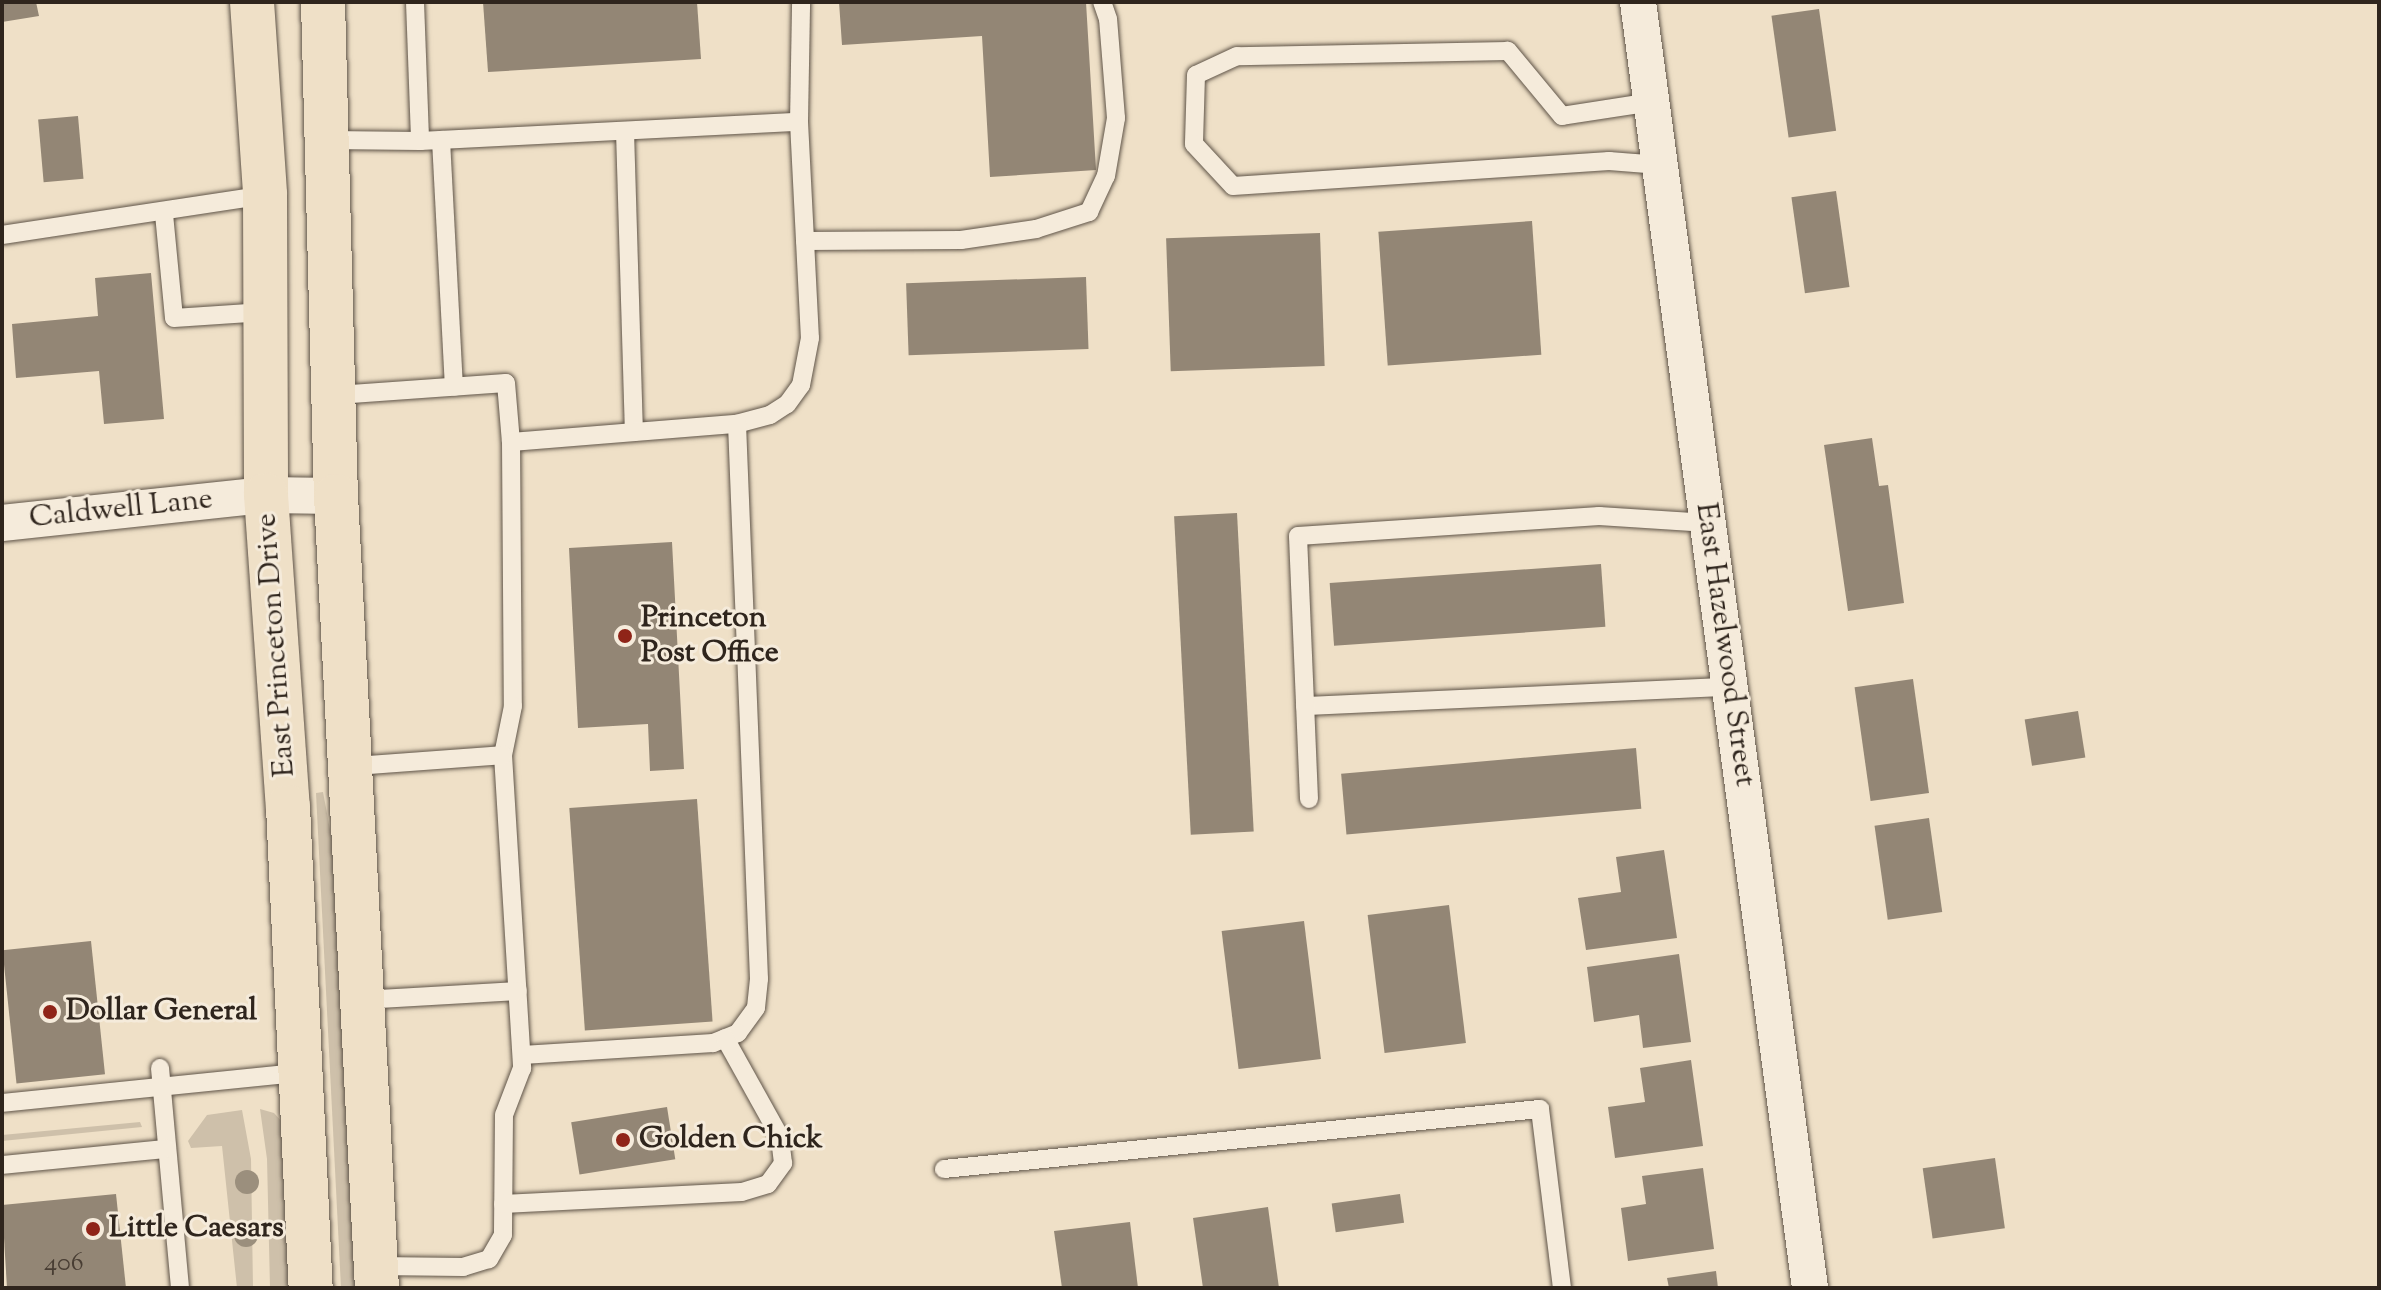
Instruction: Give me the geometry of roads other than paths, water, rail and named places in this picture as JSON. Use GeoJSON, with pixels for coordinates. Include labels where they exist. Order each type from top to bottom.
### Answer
{"type":"FeatureCollection","features":[{"type":"Feature","properties":{"kind":"highway","name":"East Princeton Drive"},"geometry":{"type":"LineString","coordinates":[[252,2],[265,195],[266,495],[288,807],[297,1073],[311,1288]]}},
{"type":"Feature","properties":{"kind":"highway"},"geometry":{"type":"LineString","coordinates":[[323,2],[337,395],[336,496],[354,766],[362,1000],[377,1277]]}},
{"type":"Feature","properties":{"kind":"street","name":"East Hazelwood Street"},"geometry":{"type":"LineString","coordinates":[[1638,2],[1810,1288]]}},
{"type":"Feature","properties":{"kind":"street","name":"Caldwell Lane"},"geometry":{"type":"LineString","coordinates":[[2,523],[266,495],[336,496]]}},
{"type":"Feature","properties":{"kind":"lane"},"geometry":{"type":"LineString","coordinates":[[415,2],[420,141]]}},
{"type":"Feature","properties":{"kind":"lane"},"geometry":{"type":"LineString","coordinates":[[511,442],[737,424],[770,415],[787,404],[801,385],[810,338],[799,122],[801,2]]}},
{"type":"Feature","properties":{"kind":"lane"},"geometry":{"type":"LineString","coordinates":[[805,241],[961,240],[1036,229],[1089,212],[1106,176],[1116,118],[1108,19],[1102,2]]}},
{"type":"Feature","properties":{"kind":"lane"},"geometry":{"type":"LineString","coordinates":[[1652,102],[1562,116],[1508,51],[1237,56],[1196,75],[1194,144],[1233,186],[1609,161],[1660,165]]}},
{"type":"Feature","properties":{"kind":"lane"},"geometry":{"type":"LineString","coordinates":[[329,140],[420,141],[799,122]]}},
{"type":"Feature","properties":{"kind":"lane"},"geometry":{"type":"LineString","coordinates":[[625,131],[634,432]]}},
{"type":"Feature","properties":{"kind":"lane"},"geometry":{"type":"LineString","coordinates":[[441,140],[454,387]]}},
{"type":"Feature","properties":{"kind":"lane"},"geometry":{"type":"LineString","coordinates":[[2,235],[164,214],[265,195]]}},
{"type":"Feature","properties":{"kind":"lane"},"geometry":{"type":"LineString","coordinates":[[164,214],[174,318],[264,312]]}},
{"type":"Feature","properties":{"kind":"lane"},"geometry":{"type":"LineString","coordinates":[[337,395],[506,383],[511,442],[513,706],[503,755],[522,1055],[504,1115],[503,1235],[489,1259],[463,1267],[377,1277]]}},
{"type":"Feature","properties":{"kind":"lane"},"geometry":{"type":"LineString","coordinates":[[522,1055],[725,1038],[738,1033],[756,1008],[759,979],[737,424]]}},
{"type":"Feature","properties":{"kind":"lane"},"geometry":{"type":"LineString","coordinates":[[1309,799],[1298,536],[1599,516],[1708,523]]}},
{"type":"Feature","properties":{"kind":"lane"},"geometry":{"type":"LineString","coordinates":[[1305,706],[1730,687]]}},
{"type":"Feature","properties":{"kind":"lane"},"geometry":{"type":"LineString","coordinates":[[354,766],[503,755]]}},
{"type":"Feature","properties":{"kind":"lane"},"geometry":{"type":"LineString","coordinates":[[362,1000],[518,991]]}},
{"type":"Feature","properties":{"kind":"lane"},"geometry":{"type":"LineString","coordinates":[[503,1204],[742,1192],[768,1184],[783,1163],[780,1137],[725,1038]]}},
{"type":"Feature","properties":{"kind":"lane"},"geometry":{"type":"LineString","coordinates":[[160,1068],[180,1288]]}},
{"type":"Feature","properties":{"kind":"lane"},"geometry":{"type":"LineString","coordinates":[[2,1103],[297,1073]]}},
{"type":"Feature","properties":{"kind":"lane"},"geometry":{"type":"LineString","coordinates":[[944,1169],[1540,1109],[1562,1288]]}},
{"type":"Feature","properties":{"kind":"lane"},"geometry":{"type":"LineString","coordinates":[[2,1165],[166,1149]]}},
{"type":"Feature","properties":{"kind":"place","name":"Princeton Post Office"},"geometry":{"type":"Point","coordinates":[625,636]}},
{"type":"Feature","properties":{"kind":"place","name":"Dollar General"},"geometry":{"type":"Point","coordinates":[50,1012]}},
{"type":"Feature","properties":{"kind":"place","name":"Golden Chick"},"geometry":{"type":"Point","coordinates":[623,1140]}},
{"type":"Feature","properties":{"kind":"place","name":"Little Caesars"},"geometry":{"type":"Point","coordinates":[93,1229]}}]}
